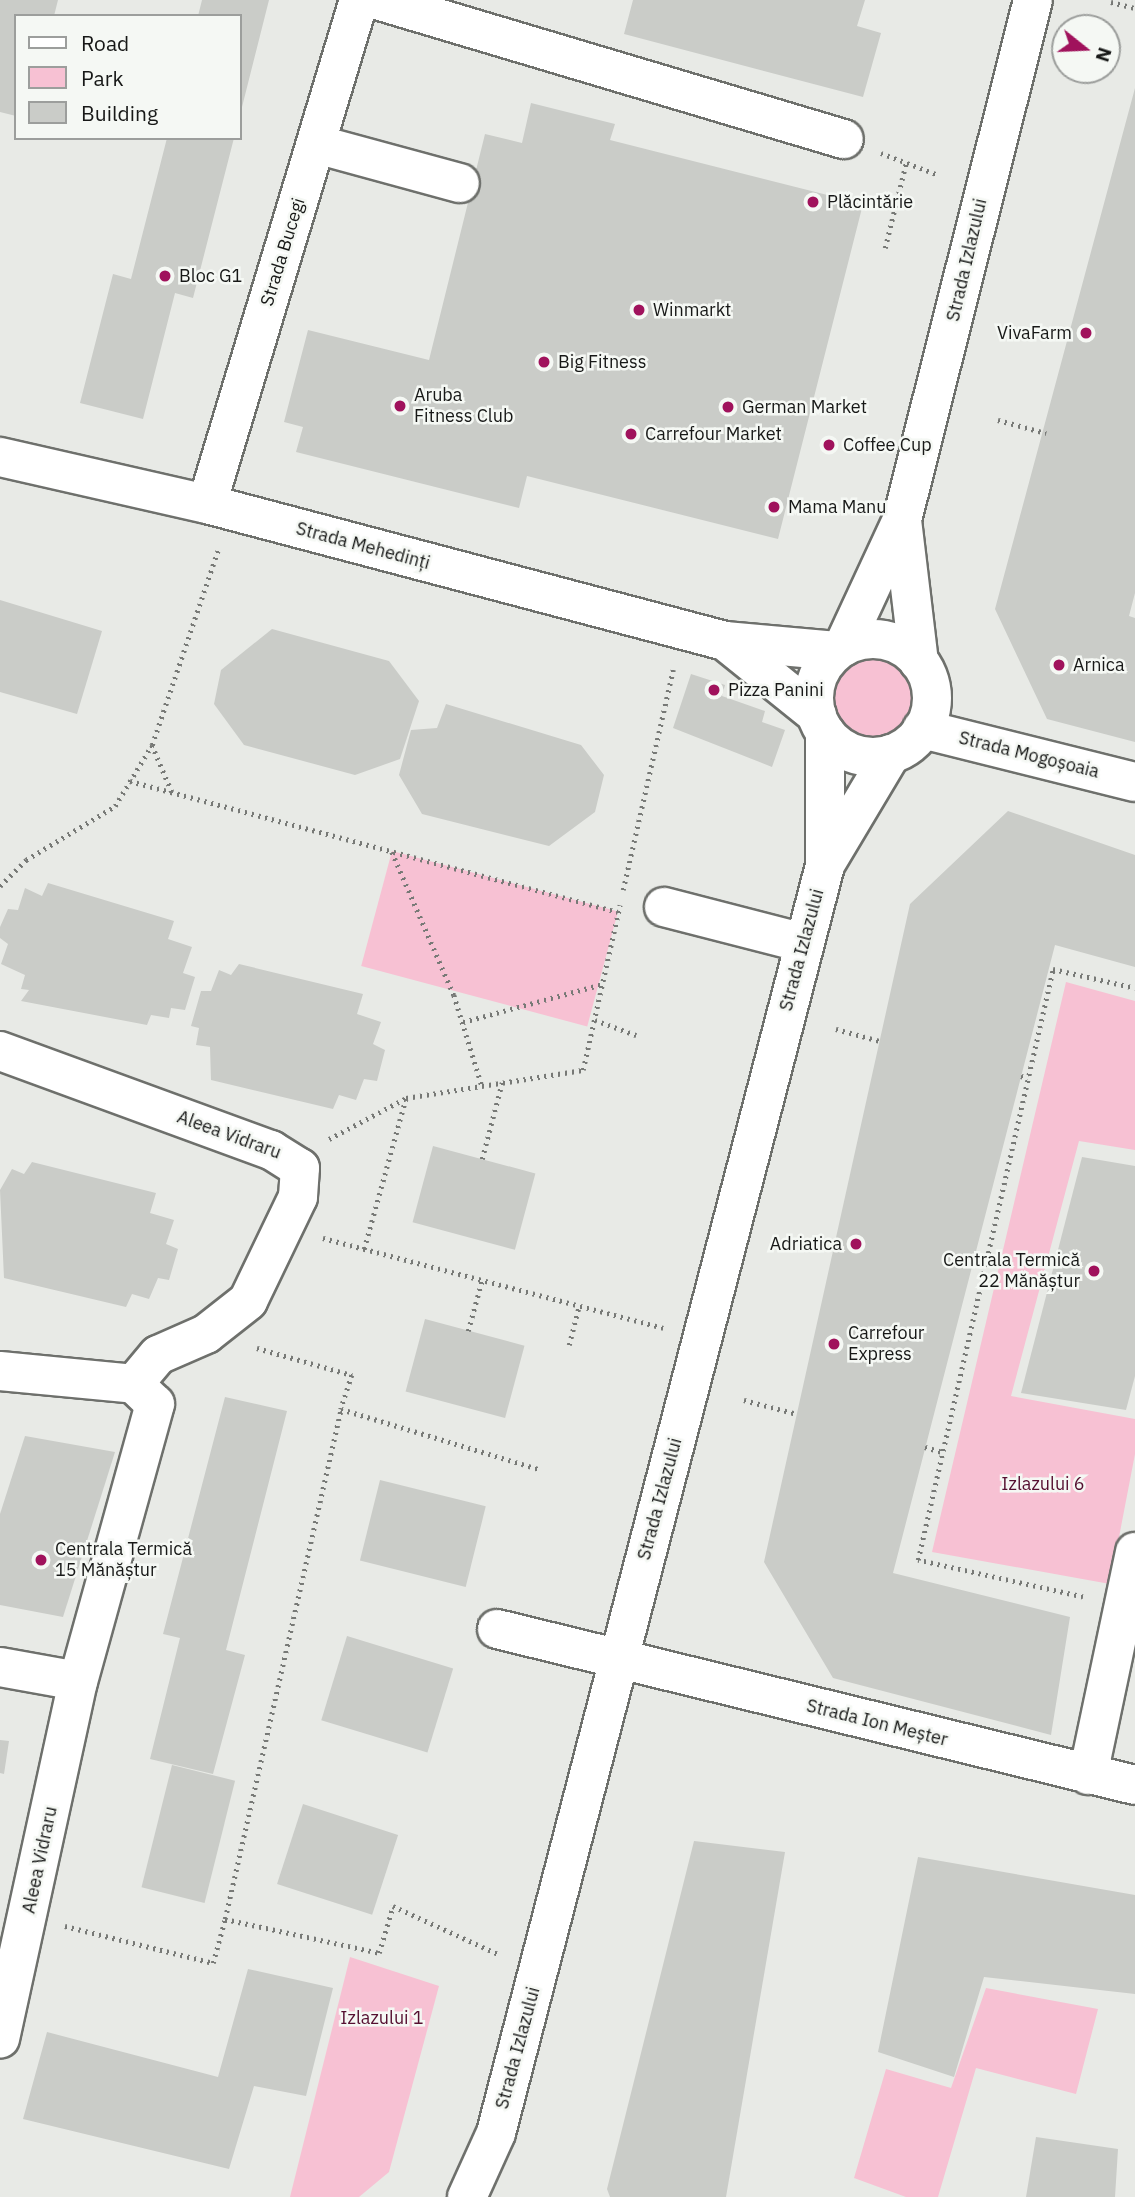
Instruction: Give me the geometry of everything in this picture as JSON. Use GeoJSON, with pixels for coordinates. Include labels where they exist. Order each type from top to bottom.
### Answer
{"type":"FeatureCollection","features":[{"type":"Feature","properties":{"kind":"main road","name":"Strada Bucegi"},"geometry":{"type":"LineString","coordinates":[[207,504],[359,0]]}},
{"type":"Feature","properties":{"kind":"main road"},"geometry":{"type":"LineString","coordinates":[[377,0],[447,10],[844,139]]}},
{"type":"Feature","properties":{"kind":"main road","name":"Strada Izlazului"},"geometry":{"type":"LineString","coordinates":[[825,865],[821,723],[817,680],[840,649],[902,520],[1032,0]]}},
{"type":"Feature","properties":{"kind":"main road"},"geometry":{"type":"LineString","coordinates":[[316,144],[460,183]]}},
{"type":"Feature","properties":{"kind":"main road","name":"Strada Mehedinți"},"geometry":{"type":"LineString","coordinates":[[0,457],[207,504],[725,641],[840,649]]}},
{"type":"Feature","properties":{"kind":"main road","name":"Strada Izlazului"},"geometry":{"type":"LineString","coordinates":[[467,2197],[496,2133],[825,865],[891,754],[922,729],[932,702],[919,662],[902,520]]}},
{"type":"Feature","properties":{"kind":"main road","name":"Strada Mehedinți"},"geometry":{"type":"LineString","coordinates":[[725,641],[821,723]]}},
{"type":"Feature","properties":{"kind":"main road"},"geometry":{"type":"LineString","coordinates":[[840,649],[892,642],[919,662]]}},
{"type":"Feature","properties":{"kind":"main road"},"geometry":{"type":"LineString","coordinates":[[821,723],[855,754],[891,754]]}},
{"type":"Feature","properties":{"kind":"main road","name":"Strada Mogoșoaia"},"geometry":{"type":"LineString","coordinates":[[922,729],[1135,782]]}},
{"type":"Feature","properties":{"kind":"main road"},"geometry":{"type":"LineString","coordinates":[[664,907],[804,943]]}},
{"type":"Feature","properties":{"kind":"main road","name":"Aleea Vidraru"},"geometry":{"type":"LineString","coordinates":[[0,1051],[290,1158],[303,1180],[285,1228],[248,1301],[206,1334],[175,1344],[134,1384],[155,1404],[154,1422],[78,1681],[0,2039]]}},
{"type":"Feature","properties":{"kind":"main road"},"geometry":{"type":"LineString","coordinates":[[0,1370],[134,1384]]}},
{"type":"Feature","properties":{"kind":"main road"},"geometry":{"type":"LineString","coordinates":[[1088,1775],[1135,1552]]}},
{"type":"Feature","properties":{"kind":"main road","name":"Strada Ion Meșter"},"geometry":{"type":"LineString","coordinates":[[497,1629],[1135,1785]]}},
{"type":"Feature","properties":{"kind":"main road"},"geometry":{"type":"LineString","coordinates":[[0,1667],[78,1681]]}},
{"type":"Feature","properties":{"kind":"main road","name":"Strada Izlazului"},"geometry":{"type":"LineString","coordinates":[[491,2197],[496,2133]]}},
{"type":"Feature","properties":{"kind":"path"},"geometry":{"type":"LineString","coordinates":[[1111,2],[1135,8]]}},
{"type":"Feature","properties":{"kind":"path"},"geometry":{"type":"LineString","coordinates":[[844,139],[936,174]]}},
{"type":"Feature","properties":{"kind":"path"},"geometry":{"type":"LineString","coordinates":[[885,248],[906,163]]}},
{"type":"Feature","properties":{"kind":"path"},"geometry":{"type":"LineString","coordinates":[[998,420],[1046,433]]}},
{"type":"Feature","properties":{"kind":"path"},"geometry":{"type":"LineString","coordinates":[[0,886],[26,860],[115,806],[152,745],[222,540]]}},
{"type":"Feature","properties":{"kind":"path"},"geometry":{"type":"LineString","coordinates":[[290,1158],[406,1098],[583,1070],[675,663]]}},
{"type":"Feature","properties":{"kind":"path"},"geometry":{"type":"LineString","coordinates":[[152,745],[172,793]]}},
{"type":"Feature","properties":{"kind":"path"},"geometry":{"type":"LineString","coordinates":[[130,781],[618,912]]}},
{"type":"Feature","properties":{"kind":"path"},"geometry":{"type":"LineString","coordinates":[[392,851],[463,1022],[482,1086]]}},
{"type":"Feature","properties":{"kind":"path"},"geometry":{"type":"LineString","coordinates":[[1123,1607],[918,1560],[1053,969],[1135,988]]}},
{"type":"Feature","properties":{"kind":"path"},"geometry":{"type":"LineString","coordinates":[[463,1022],[603,984]]}},
{"type":"Feature","properties":{"kind":"path"},"geometry":{"type":"LineString","coordinates":[[595,1020],[636,1035]]}},
{"type":"Feature","properties":{"kind":"path"},"geometry":{"type":"LineString","coordinates":[[836,1029],[880,1041]]}},
{"type":"Feature","properties":{"kind":"path"},"geometry":{"type":"LineString","coordinates":[[1021,1076],[1028,1078]]}},
{"type":"Feature","properties":{"kind":"path"},"geometry":{"type":"LineString","coordinates":[[482,1159],[502,1083]]}},
{"type":"Feature","properties":{"kind":"path"},"geometry":{"type":"LineString","coordinates":[[364,1249],[406,1098]]}},
{"type":"Feature","properties":{"kind":"path"},"geometry":{"type":"LineString","coordinates":[[285,1228],[672,1330]]}},
{"type":"Feature","properties":{"kind":"path"},"geometry":{"type":"LineString","coordinates":[[468,1331],[482,1280]]}},
{"type":"Feature","properties":{"kind":"path"},"geometry":{"type":"LineString","coordinates":[[569,1345],[579,1306]]}},
{"type":"Feature","properties":{"kind":"path"},"geometry":{"type":"LineString","coordinates":[[28,1918],[213,1964],[341,1409],[352,1376],[206,1334]]}},
{"type":"Feature","properties":{"kind":"path"},"geometry":{"type":"LineString","coordinates":[[744,1400],[797,1414]]}},
{"type":"Feature","properties":{"kind":"path"},"geometry":{"type":"LineString","coordinates":[[341,1409],[538,1469]]}},
{"type":"Feature","properties":{"kind":"path"},"geometry":{"type":"LineString","coordinates":[[925,1447],[943,1452]]}},
{"type":"Feature","properties":{"kind":"path"},"geometry":{"type":"LineString","coordinates":[[225,1919],[379,1953],[393,1906],[504,1957]]}},
{"type":"Feature","properties":{"kind":"green space"},"geometry":{"type":"Polygon","coordinates":[[[875,651],[893,654],[909,665],[920,681],[923,699],[920,717],[909,733],[893,744],[875,747],[857,744],[841,733],[830,717],[827,699],[830,681],[841,665],[857,654],[875,651]]]}},
{"type":"Feature","properties":{"kind":"green space"},"geometry":{"type":"Polygon","coordinates":[[[392,851],[618,912],[587,1027],[361,966],[392,851]]]}},
{"type":"Feature","properties":{"kind":"green space","name":"Izlazului 6"},"geometry":{"type":"Polygon","coordinates":[[[1066,982],[1135,1001],[1135,1150],[1079,1141],[1011,1396],[1135,1419],[1135,1454],[1110,1584],[932,1552],[1066,982]]]}},
{"type":"Feature","properties":{"kind":"green space","name":"Izlazului 1"},"geometry":{"type":"Polygon","coordinates":[[[350,1957],[439,1986],[389,2172],[359,2197],[290,2197],[350,1957]]]}},
{"type":"Feature","properties":{"kind":"green space"},"geometry":{"type":"Polygon","coordinates":[[[986,1988],[1098,2009],[1076,2094],[976,2068],[938,2197],[906,2197],[854,2178],[886,2069],[951,2088],[986,1988]]]}},
{"type":"Feature","properties":{"kind":"building"},"geometry":{"type":"Polygon","coordinates":[[[0,0],[58,0],[54,14],[14,14],[14,116],[0,112],[0,0]]]}},
{"type":"Feature","properties":{"kind":"building"},"geometry":{"type":"Polygon","coordinates":[[[202,0],[269,0],[242,107],[242,14],[198,14],[202,0]]]}},
{"type":"Feature","properties":{"kind":"building"},"geometry":{"type":"Polygon","coordinates":[[[633,0],[865,0],[857,26],[881,33],[863,97],[624,34],[633,0]]]}},
{"type":"Feature","properties":{"kind":"building"},"geometry":{"type":"Polygon","coordinates":[[[1135,88],[1135,593],[1129,616],[1135,618],[1135,742],[1047,719],[995,609],[1135,88]]]}},
{"type":"Feature","properties":{"kind":"building","name":"Winmarkt"},"geometry":{"type":"Polygon","coordinates":[[[531,103],[615,124],[610,140],[863,204],[778,539],[527,476],[519,508],[296,452],[303,427],[284,422],[308,330],[429,360],[485,134],[522,143],[531,103]]]}},
{"type":"Feature","properties":{"kind":"building","name":"Bloc G1"},"geometry":{"type":"Polygon","coordinates":[[[166,140],[233,140],[193,298],[175,293],[143,419],[80,403],[113,274],[131,279],[166,140]]]}},
{"type":"Feature","properties":{"kind":"building"},"geometry":{"type":"Polygon","coordinates":[[[0,600],[102,631],[77,714],[0,692],[0,600]]]}},
{"type":"Feature","properties":{"kind":"building"},"geometry":{"type":"Polygon","coordinates":[[[272,629],[389,661],[419,701],[400,759],[355,775],[244,745],[214,704],[221,670],[272,629]]]}},
{"type":"Feature","properties":{"kind":"building"},"geometry":{"type":"Polygon","coordinates":[[[691,674],[725,685],[722,696],[765,711],[762,722],[785,730],[772,767],[673,728],[691,674]]]}},
{"type":"Feature","properties":{"kind":"building"},"geometry":{"type":"Polygon","coordinates":[[[446,704],[581,745],[604,775],[595,812],[549,846],[422,814],[399,775],[411,730],[437,728],[446,704]]]}},
{"type":"Feature","properties":{"kind":"building"},"geometry":{"type":"Polygon","coordinates":[[[1008,811],[1135,855],[1135,967],[1055,945],[893,1573],[1070,1617],[1051,1735],[833,1678],[764,1562],[910,904],[1008,811]]]}},
{"type":"Feature","properties":{"kind":"building"},"geometry":{"type":"Polygon","coordinates":[[[48,883],[174,921],[168,939],[192,947],[183,973],[195,977],[185,1010],[171,1008],[169,1018],[151,1015],[147,1025],[21,1001],[29,990],[21,989],[25,975],[1,964],[8,944],[0,938],[0,927],[8,909],[18,910],[25,888],[42,896],[48,883]]]}},
{"type":"Feature","properties":{"kind":"building"},"geometry":{"type":"Polygon","coordinates":[[[239,964],[363,994],[357,1014],[381,1022],[373,1044],[385,1050],[377,1081],[364,1079],[356,1100],[339,1095],[333,1109],[211,1080],[210,1047],[196,1045],[199,1028],[191,1026],[201,991],[211,991],[219,970],[231,975],[239,964]]]}},
{"type":"Feature","properties":{"kind":"building"},"geometry":{"type":"Polygon","coordinates":[[[433,1146],[535,1173],[515,1250],[413,1222],[433,1146]]]}},
{"type":"Feature","properties":{"kind":"building","name":"Centrala Termică 22 Mănăștur"},"geometry":{"type":"Polygon","coordinates":[[[1082,1157],[1135,1166],[1135,1376],[1126,1410],[1021,1393],[1082,1157]]]}},
{"type":"Feature","properties":{"kind":"building"},"geometry":{"type":"Polygon","coordinates":[[[32,1162],[156,1193],[150,1213],[174,1220],[166,1244],[178,1249],[169,1280],[158,1278],[149,1299],[132,1294],[126,1307],[4,1278],[0,1190],[12,1169],[24,1174],[32,1162]]]}},
{"type":"Feature","properties":{"kind":"building"},"geometry":{"type":"Polygon","coordinates":[[[425,1319],[524,1346],[505,1418],[406,1391],[425,1319]]]}},
{"type":"Feature","properties":{"kind":"building"},"geometry":{"type":"Polygon","coordinates":[[[225,1397],[287,1411],[226,1650],[245,1655],[213,1774],[150,1759],[180,1638],[163,1634],[225,1397]]]}},
{"type":"Feature","properties":{"kind":"building","name":"Centrala Termică 15 Mănăștur"},"geometry":{"type":"Polygon","coordinates":[[[25,1436],[115,1452],[63,1617],[0,1605],[0,1514],[25,1436]]]}},
{"type":"Feature","properties":{"kind":"building"},"geometry":{"type":"Polygon","coordinates":[[[380,1480],[486,1506],[466,1587],[360,1561],[380,1480]]]}},
{"type":"Feature","properties":{"kind":"building"},"geometry":{"type":"Polygon","coordinates":[[[347,1636],[453,1668],[427,1753],[321,1720],[347,1636]]]}},
{"type":"Feature","properties":{"kind":"building"},"geometry":{"type":"Polygon","coordinates":[[[0,1740],[9,1741],[4,1774],[0,1773],[0,1740]]]}},
{"type":"Feature","properties":{"kind":"building"},"geometry":{"type":"Polygon","coordinates":[[[172,1765],[235,1781],[205,1903],[142,1887],[172,1765]]]}},
{"type":"Feature","properties":{"kind":"building"},"geometry":{"type":"Polygon","coordinates":[[[303,1804],[398,1835],[372,1915],[277,1884],[303,1804]]]}},
{"type":"Feature","properties":{"kind":"building"},"geometry":{"type":"Polygon","coordinates":[[[694,1841],[785,1852],[726,2197],[610,2197],[607,2189],[694,1841]]]}},
{"type":"Feature","properties":{"kind":"building"},"geometry":{"type":"Polygon","coordinates":[[[918,1857],[1135,1895],[1135,1994],[984,1977],[954,2077],[878,2052],[918,1857]]]}},
{"type":"Feature","properties":{"kind":"building"},"geometry":{"type":"Polygon","coordinates":[[[248,1969],[333,1988],[306,2096],[254,2086],[229,2169],[23,2119],[47,2032],[218,2077],[248,1969]]]}},
{"type":"Feature","properties":{"kind":"building"},"geometry":{"type":"Polygon","coordinates":[[[1036,2137],[1118,2149],[1115,2197],[1026,2197],[1036,2137]]]}},
{"type":"Feature","properties":{"kind":"place","name":"Plăcintărie"},"geometry":{"type":"Point","coordinates":[813,202]}},
{"type":"Feature","properties":{"kind":"place","name":"Bloc G1"},"geometry":{"type":"Point","coordinates":[165,276]}},
{"type":"Feature","properties":{"kind":"place","name":"Winmarkt"},"geometry":{"type":"Point","coordinates":[639,310]}},
{"type":"Feature","properties":{"kind":"place","name":"VivaFarm"},"geometry":{"type":"Point","coordinates":[1086,333]}},
{"type":"Feature","properties":{"kind":"place","name":"Big Fitness"},"geometry":{"type":"Point","coordinates":[544,362]}},
{"type":"Feature","properties":{"kind":"place","name":"Aruba Fitness Club"},"geometry":{"type":"Point","coordinates":[400,406]}},
{"type":"Feature","properties":{"kind":"place","name":"German Market"},"geometry":{"type":"Point","coordinates":[728,407]}},
{"type":"Feature","properties":{"kind":"place","name":"Carrefour Market"},"geometry":{"type":"Point","coordinates":[631,434]}},
{"type":"Feature","properties":{"kind":"place","name":"Coffee Cup"},"geometry":{"type":"Point","coordinates":[829,445]}},
{"type":"Feature","properties":{"kind":"place","name":"Mama Manu"},"geometry":{"type":"Point","coordinates":[774,507]}},
{"type":"Feature","properties":{"kind":"place","name":"Arnica"},"geometry":{"type":"Point","coordinates":[1059,665]}},
{"type":"Feature","properties":{"kind":"place","name":"Pizza Panini"},"geometry":{"type":"Point","coordinates":[714,690]}},
{"type":"Feature","properties":{"kind":"place","name":"Adriatica"},"geometry":{"type":"Point","coordinates":[856,1244]}},
{"type":"Feature","properties":{"kind":"place","name":"Centrala Termică 22 Mănăștur"},"geometry":{"type":"Point","coordinates":[1094,1271]}},
{"type":"Feature","properties":{"kind":"place","name":"Carrefour Express"},"geometry":{"type":"Point","coordinates":[834,1344]}},
{"type":"Feature","properties":{"kind":"place","name":"Centrala Termică 15 Mănăștur"},"geometry":{"type":"Point","coordinates":[41,1560]}}]}
